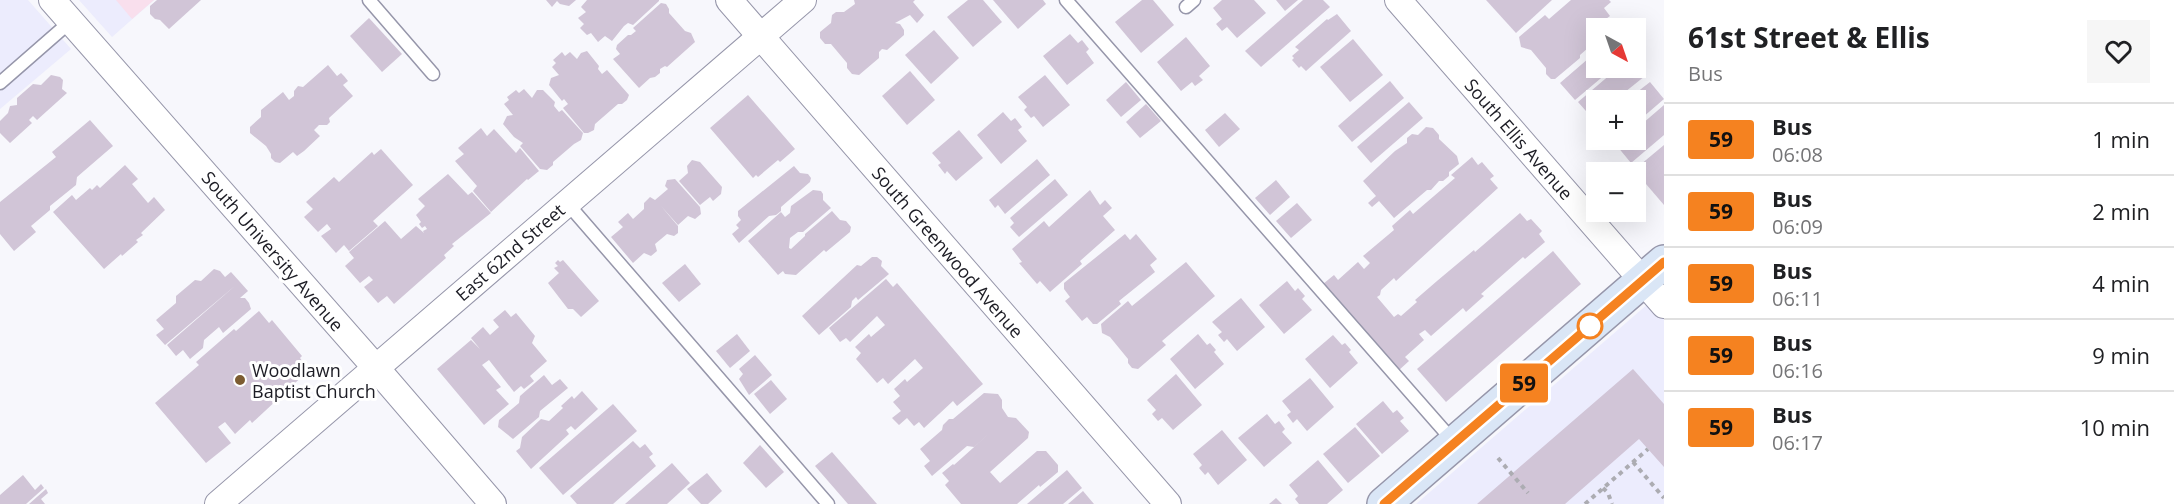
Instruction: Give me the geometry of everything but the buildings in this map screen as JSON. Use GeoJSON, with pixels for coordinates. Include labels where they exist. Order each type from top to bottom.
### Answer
{"type":"FeatureCollection","features":[{"type":"Feature","properties":{"kind":"street","name":"South University Avenue"},"geometry":{"type":"LineString","coordinates":[[52,0],[493,504]]}},
{"type":"Feature","properties":{"kind":"street","name":"South Greenwood Avenue"},"geometry":{"type":"LineString","coordinates":[[729,0],[1168,504]]}},
{"type":"Feature","properties":{"kind":"street","name":"East 62nd Street"},"geometry":{"type":"LineString","coordinates":[[218,504],[803,0]]}},
{"type":"Feature","properties":{"kind":"street","name":"South Ellis Avenue"},"geometry":{"type":"LineString","coordinates":[[1398,0],[1653,271],[1664,305]]}},
{"type":"Feature","properties":{"kind":"street"},"geometry":{"type":"LineString","coordinates":[[1384,504],[1653,271]]}},
{"type":"Feature","properties":{"kind":"lane"},"geometry":{"type":"LineString","coordinates":[[369,0],[433,74]]}},
{"type":"Feature","properties":{"kind":"lane"},"geometry":{"type":"LineString","coordinates":[[1066,0],[1454,443]]}},
{"type":"Feature","properties":{"kind":"lane"},"geometry":{"type":"LineString","coordinates":[[0,83],[71,21]]}},
{"type":"Feature","properties":{"kind":"lane"},"geometry":{"type":"LineString","coordinates":[[567,203],[828,504]]}},
{"type":"Feature","properties":{"kind":"path"},"geometry":{"type":"LineString","coordinates":[[1585,504],[1648,449]]}},
{"type":"Feature","properties":{"kind":"path"},"geometry":{"type":"LineString","coordinates":[[1498,458],[1528,493]]}},
{"type":"Feature","properties":{"kind":"path"},"geometry":{"type":"LineString","coordinates":[[1633,462],[1664,498]]}},
{"type":"Feature","properties":{"kind":"path"},"geometry":{"type":"LineString","coordinates":[[1604,488],[1612,504]]}},
{"type":"Feature","properties":{"kind":"shaded area"},"geometry":{"type":"Polygon","coordinates":[[[0,0],[28,0],[71,49],[0,109],[0,0]]]}},
{"type":"Feature","properties":{"kind":"shaded area"},"geometry":{"type":"Polygon","coordinates":[[[79,0],[154,0],[112,37],[79,0]]]}},
{"type":"Feature","properties":{"kind":"shaded area"},"geometry":{"type":"Polygon","coordinates":[[[116,0],[154,0],[132,19],[116,0]]]}},
{"type":"Feature","properties":{"kind":"shaded area"},"geometry":{"type":"Polygon","coordinates":[[[1664,290],[1664,504],[1416,504],[1627,322],[1664,290]]]}},
{"type":"Feature","properties":{"kind":"bus line","name":"59"},"geometry":{"type":"LineString","coordinates":[[1384,504],[1664,262]]}},
{"type":"Feature","properties":{"kind":"place","name":"Woodlawn Baptist Church"},"geometry":{"type":"Point","coordinates":[240,380]}}]}
